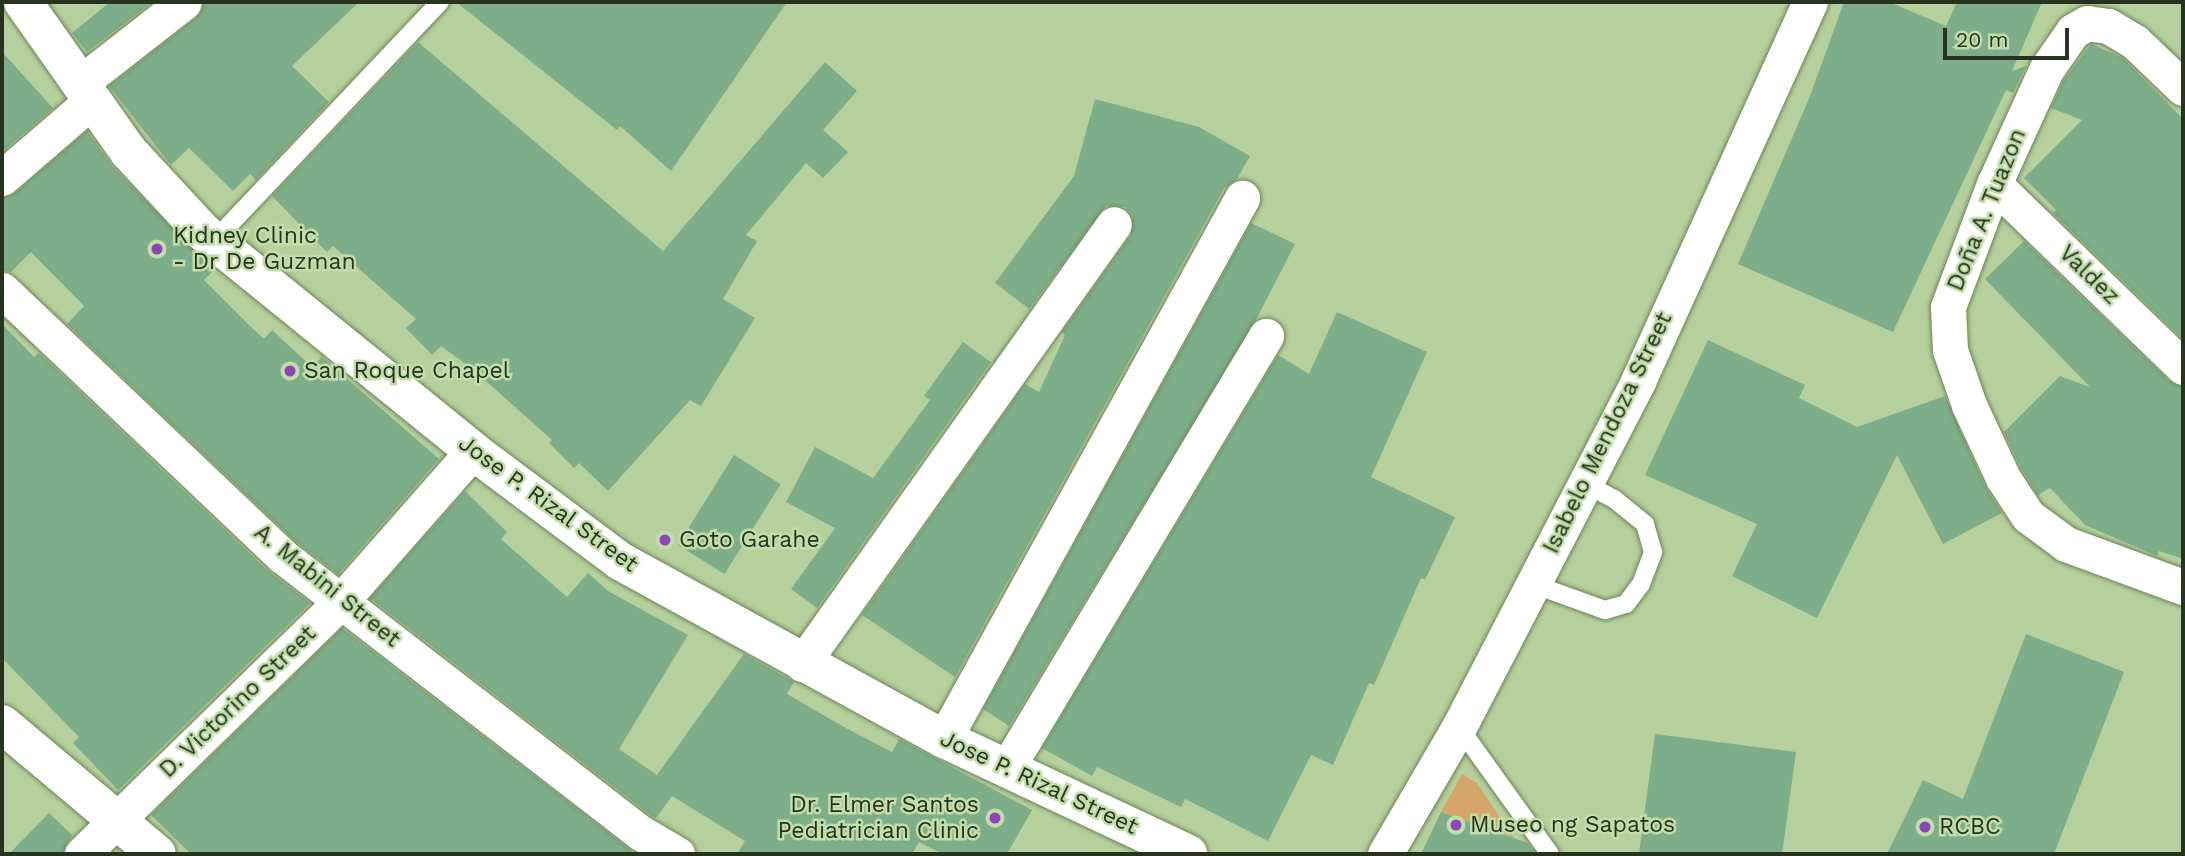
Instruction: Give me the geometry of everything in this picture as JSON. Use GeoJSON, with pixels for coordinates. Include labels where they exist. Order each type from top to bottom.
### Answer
{"type":"FeatureCollection","features":[{"type":"Feature","properties":{"kind":"street","name":"Jose P. Rizal Street"},"geometry":{"type":"LineString","coordinates":[[23,2],[84,93],[129,152],[214,240],[473,451],[620,561],[802,664],[944,739],[1188,854]]}},
{"type":"Feature","properties":{"kind":"street"},"geometry":{"type":"LineString","coordinates":[[2,178],[84,93],[184,2]]}},
{"type":"Feature","properties":{"kind":"street","name":"Isabelo Mendoza Street"},"geometry":{"type":"LineString","coordinates":[[1385,854],[1459,727],[1637,381],[1810,2]]}},
{"type":"Feature","properties":{"kind":"street","name":"Doña A. Tuazon"},"geometry":{"type":"LineString","coordinates":[[2183,88],[2136,42],[2108,26],[2087,23],[2073,31],[2046,69],[1994,184],[1948,307],[1950,350],[1969,405],[2003,478],[2028,516],[2066,544],[2183,587]]}},
{"type":"Feature","properties":{"kind":"street","name":"Valdez"},"geometry":{"type":"LineString","coordinates":[[1994,184],[2183,367]]}},
{"type":"Feature","properties":{"kind":"street"},"geometry":{"type":"LineString","coordinates":[[944,739],[1242,198]]}},
{"type":"Feature","properties":{"kind":"street"},"geometry":{"type":"LineString","coordinates":[[802,664],[1114,224]]}},
{"type":"Feature","properties":{"kind":"street","name":"A. Mabini Street"},"geometry":{"type":"LineString","coordinates":[[2,290],[281,555],[641,833],[677,854]]}},
{"type":"Feature","properties":{"kind":"street"},"geometry":{"type":"LineString","coordinates":[[1007,768],[1266,336]]}},
{"type":"Feature","properties":{"kind":"street","name":"D. Victorino Street"},"geometry":{"type":"LineString","coordinates":[[82,854],[342,600],[473,451]]}},
{"type":"Feature","properties":{"kind":"street"},"geometry":{"type":"LineString","coordinates":[[2,724],[157,854]]}},
{"type":"Feature","properties":{"kind":"lane"},"geometry":{"type":"LineString","coordinates":[[214,240],[440,2]]}},
{"type":"Feature","properties":{"kind":"lane"},"geometry":{"type":"LineString","coordinates":[[1533,584],[1605,610],[1626,604],[1641,583],[1653,552],[1645,524],[1614,499],[1584,483]]}},
{"type":"Feature","properties":{"kind":"lane"},"geometry":{"type":"LineString","coordinates":[[1459,727],[1550,854]]}},
{"type":"Feature","properties":{"kind":"shaded area"},"geometry":{"type":"Polygon","coordinates":[[[1462,774],[1477,783],[1513,837],[1441,812],[1462,774]]]}},
{"type":"Feature","properties":{"kind":"building"},"geometry":{"type":"Polygon","coordinates":[[[110,2],[152,2],[87,52],[72,33],[110,2]]]}},
{"type":"Feature","properties":{"kind":"building"},"geometry":{"type":"Polygon","coordinates":[[[204,2],[359,2],[292,66],[329,102],[256,180],[250,174],[233,191],[189,148],[171,165],[109,86],[196,18],[204,2]]]}},
{"type":"Feature","properties":{"kind":"building"},"geometry":{"type":"Polygon","coordinates":[[[456,2],[787,2],[671,171],[620,126],[617,130],[456,2]]]}},
{"type":"Feature","properties":{"kind":"building"},"geometry":{"type":"Polygon","coordinates":[[[1844,2],[1889,2],[1946,26],[1957,2],[2042,2],[2012,71],[2026,66],[2013,93],[2006,90],[1893,332],[1738,264],[1810,96],[1844,2]]]}},
{"type":"Feature","properties":{"kind":"building"},"geometry":{"type":"Polygon","coordinates":[[[418,42],[663,251],[825,62],[857,91],[823,130],[848,152],[823,178],[806,163],[746,235],[757,241],[723,299],[755,318],[701,406],[690,400],[608,491],[579,463],[574,468],[549,443],[552,440],[470,367],[441,346],[432,355],[406,328],[416,319],[333,246],[327,252],[272,196],[418,42]]]}},
{"type":"Feature","properties":{"kind":"building"},"geometry":{"type":"Polygon","coordinates":[[[2091,44],[2123,58],[2183,119],[2183,339],[2053,213],[2056,210],[2024,178],[2082,120],[2051,108],[2064,80],[2091,44]]]}},
{"type":"Feature","properties":{"kind":"building"},"geometry":{"type":"Polygon","coordinates":[[[2,52],[53,108],[2,152],[2,52]]]}},
{"type":"Feature","properties":{"kind":"building"},"geometry":{"type":"Polygon","coordinates":[[[1095,99],[1199,127],[1250,156],[1237,179],[1224,188],[955,677],[862,615],[1025,384],[1039,392],[1065,335],[1062,332],[1131,235],[1132,215],[1125,207],[1106,206],[1029,309],[995,283],[1074,176],[1095,99]]]}},
{"type":"Feature","properties":{"kind":"building"},"geometry":{"type":"Polygon","coordinates":[[[87,131],[113,167],[214,270],[204,280],[252,328],[264,339],[272,330],[312,367],[322,357],[439,459],[338,574],[294,540],[67,324],[84,306],[31,252],[11,272],[2,270],[2,198],[15,193],[87,131]]]}},
{"type":"Feature","properties":{"kind":"building"},"geometry":{"type":"Polygon","coordinates":[[[1251,223],[1295,244],[1257,318],[1009,726],[983,709],[1251,223]]]}},
{"type":"Feature","properties":{"kind":"building"},"geometry":{"type":"Polygon","coordinates":[[[2024,241],[2169,381],[2183,387],[2183,559],[2159,551],[2157,556],[2085,525],[2050,488],[2038,495],[2021,468],[2004,432],[2060,376],[2090,387],[1985,279],[2024,241]]]}},
{"type":"Feature","properties":{"kind":"building"},"geometry":{"type":"Polygon","coordinates":[[[1337,312],[1427,352],[1371,477],[1455,517],[1425,580],[1421,578],[1374,685],[1369,683],[1333,765],[1311,755],[1268,841],[1185,799],[1181,807],[1097,767],[1092,776],[1042,748],[1278,355],[1309,374],[1337,312]]]}},
{"type":"Feature","properties":{"kind":"building"},"geometry":{"type":"Polygon","coordinates":[[[2,324],[34,357],[39,353],[267,570],[310,603],[118,790],[73,743],[79,737],[2,658],[2,324]]]}},
{"type":"Feature","properties":{"kind":"building"},"geometry":{"type":"Polygon","coordinates":[[[1708,340],[1805,385],[1799,398],[1857,427],[1945,396],[1985,486],[2002,513],[1943,544],[1897,455],[1817,618],[1732,576],[1757,524],[1645,475],[1708,340]]]}},
{"type":"Feature","properties":{"kind":"building"},"geometry":{"type":"Polygon","coordinates":[[[963,342],[991,362],[817,608],[791,589],[835,528],[786,502],[815,447],[873,478],[930,400],[924,396],[963,342]]]}},
{"type":"Feature","properties":{"kind":"building"},"geometry":{"type":"Polygon","coordinates":[[[734,455],[781,484],[724,574],[678,545],[734,455]]]}},
{"type":"Feature","properties":{"kind":"building"},"geometry":{"type":"Polygon","coordinates":[[[465,491],[507,532],[501,539],[567,597],[588,573],[608,591],[688,635],[619,749],[657,775],[744,654],[794,682],[787,694],[844,727],[892,752],[899,739],[1032,810],[1007,854],[943,854],[919,842],[912,854],[737,854],[745,841],[672,796],[656,818],[652,816],[370,598],[465,491]]]}},
{"type":"Feature","properties":{"kind":"building"},"geometry":{"type":"Polygon","coordinates":[[[342,628],[632,851],[630,854],[191,854],[151,815],[342,628]]]}},
{"type":"Feature","properties":{"kind":"building"},"geometry":{"type":"Polygon","coordinates":[[[2026,634],[2124,672],[2054,854],[1887,854],[1923,780],[1963,799],[2026,634]]]}},
{"type":"Feature","properties":{"kind":"building"},"geometry":{"type":"Polygon","coordinates":[[[1655,734],[1796,752],[1782,854],[1639,854],[1655,734]]]}},
{"type":"Feature","properties":{"kind":"building","name":"Museo ng Sapatos"},"geometry":{"type":"Polygon","coordinates":[[[1441,812],[1528,843],[1536,854],[1421,854],[1441,812]]]}},
{"type":"Feature","properties":{"kind":"building"},"geometry":{"type":"Polygon","coordinates":[[[49,813],[72,835],[62,854],[9,854],[49,813]]]}},
{"type":"Feature","properties":{"kind":"place","name":"Kidney Clinic - Dr De Guzman"},"geometry":{"type":"Point","coordinates":[157,249]}},
{"type":"Feature","properties":{"kind":"place","name":"San Roque Chapel"},"geometry":{"type":"Point","coordinates":[290,371]}},
{"type":"Feature","properties":{"kind":"place","name":"Goto Garahe"},"geometry":{"type":"Point","coordinates":[665,540]}},
{"type":"Feature","properties":{"kind":"place","name":"Dr. Elmer Santos Pediatrician Clinic"},"geometry":{"type":"Point","coordinates":[995,818]}},
{"type":"Feature","properties":{"kind":"place","name":"Museo ng Sapatos"},"geometry":{"type":"Point","coordinates":[1456,825]}},
{"type":"Feature","properties":{"kind":"place","name":"RCBC"},"geometry":{"type":"Point","coordinates":[1925,827]}}]}
